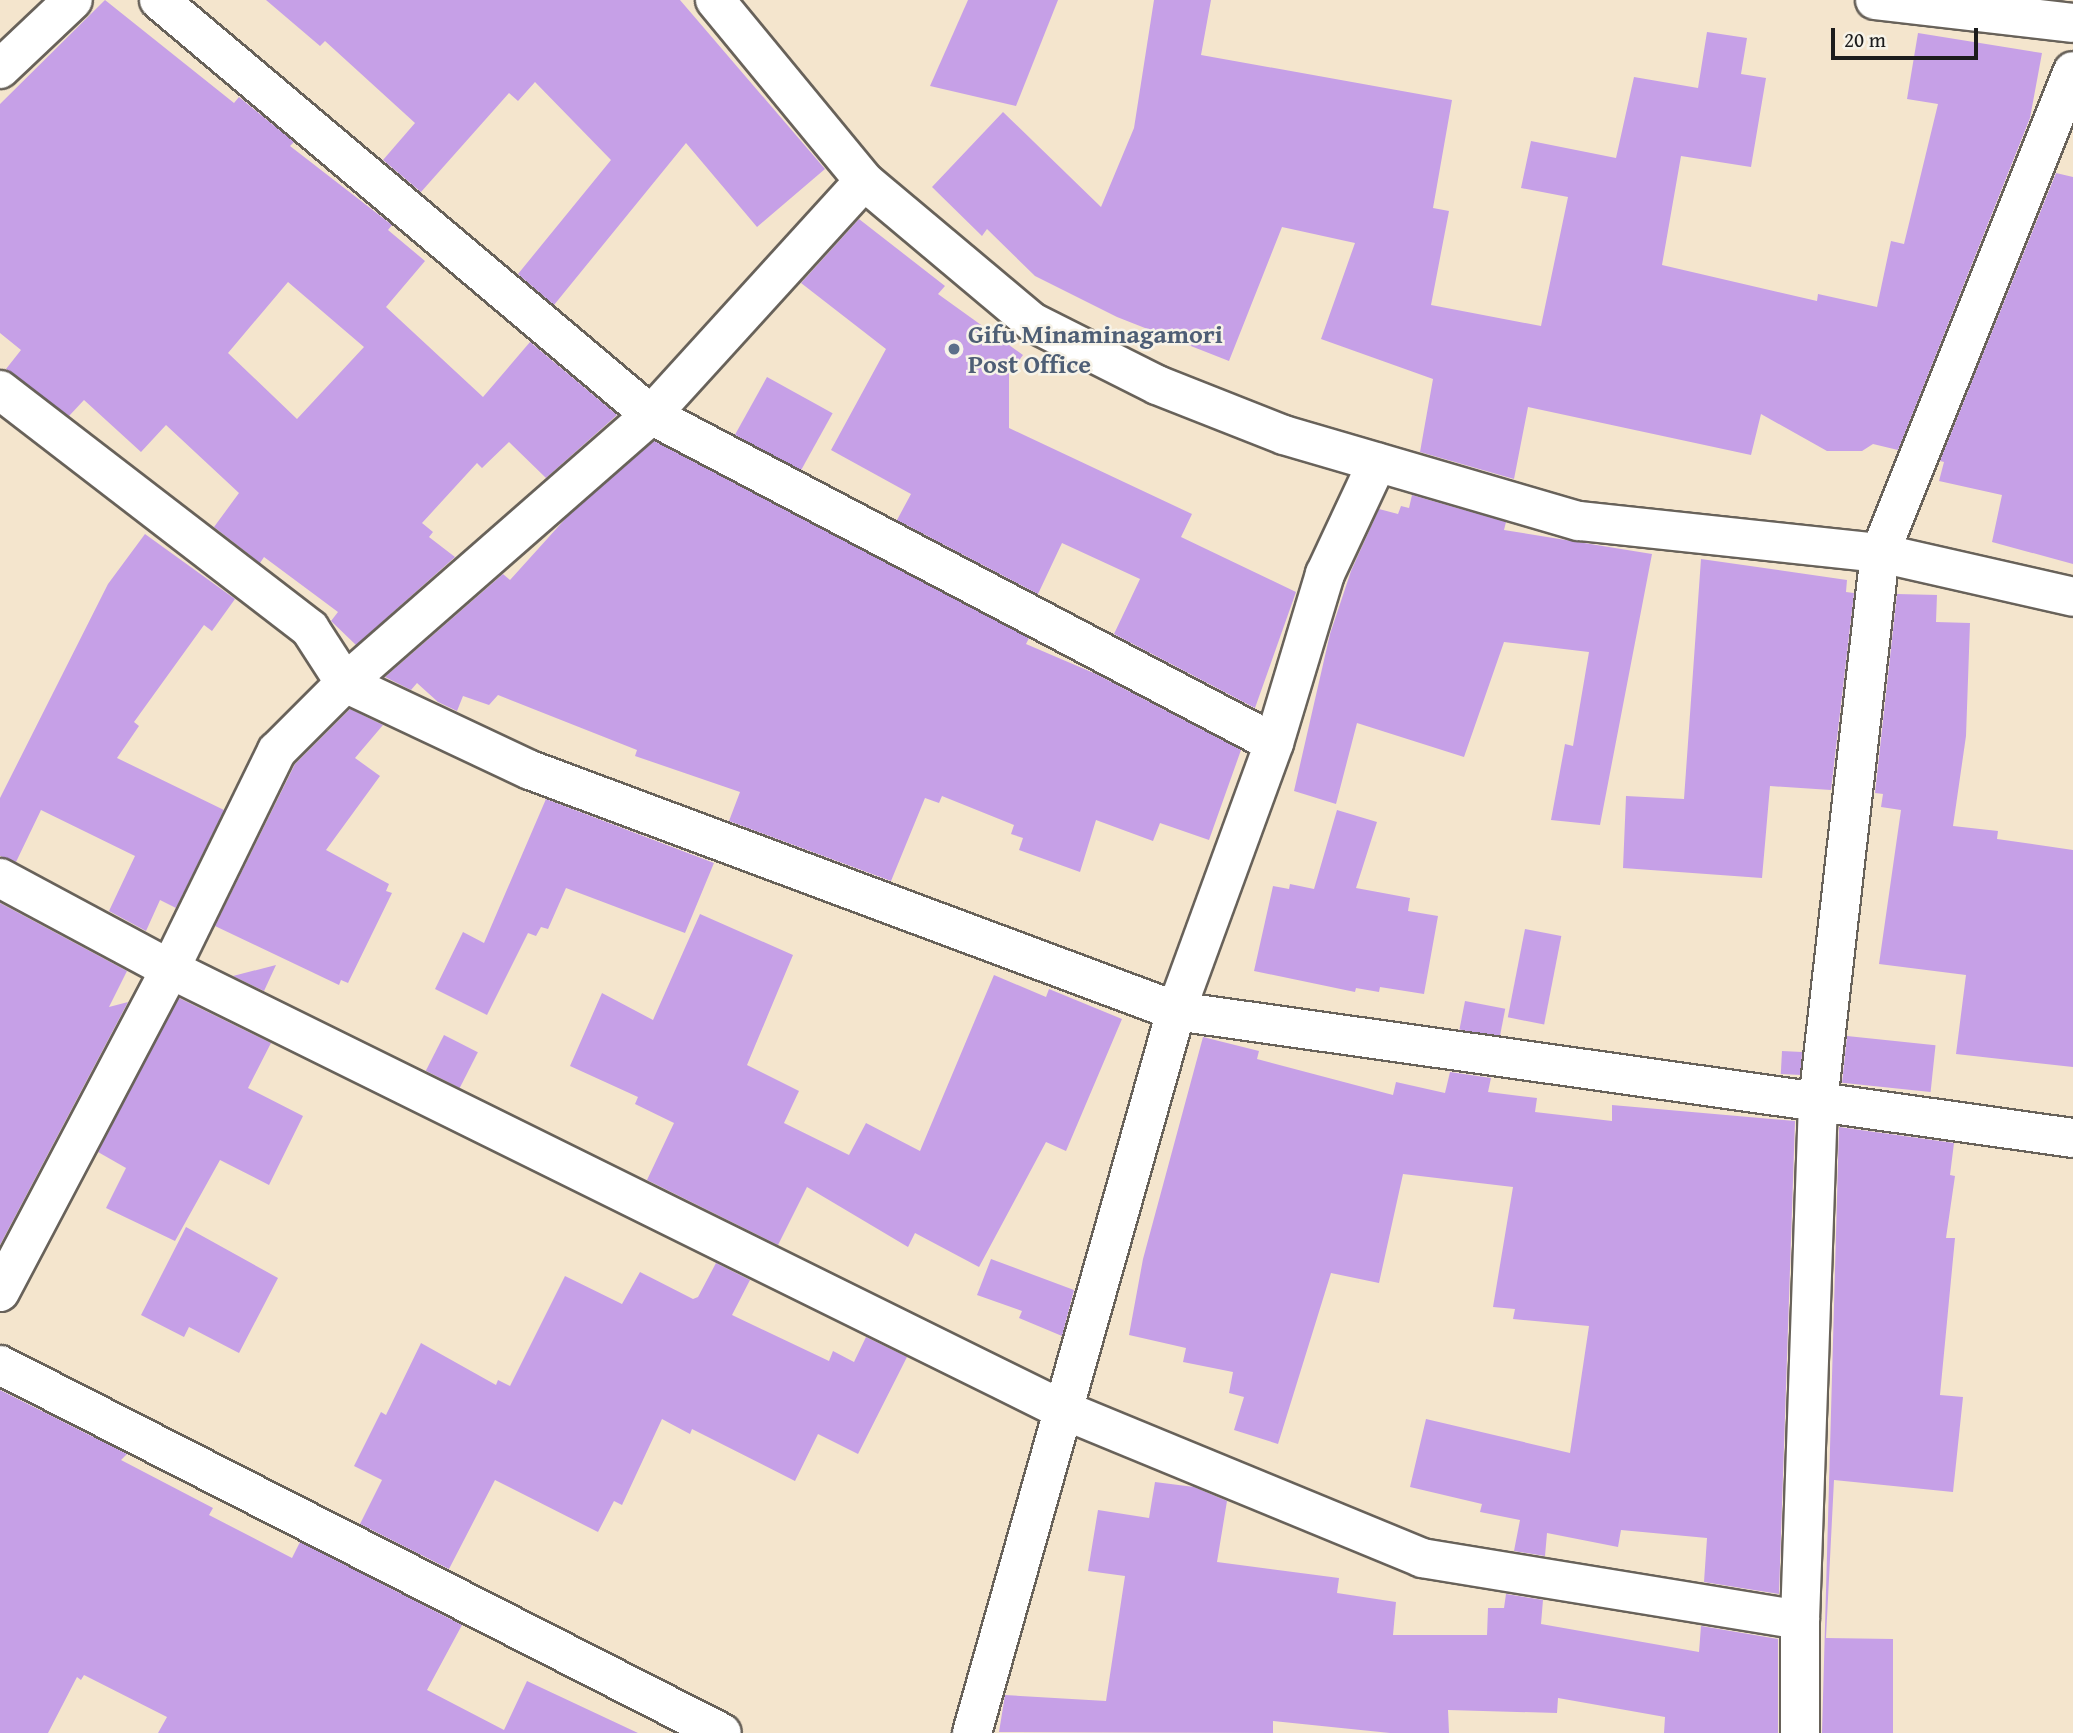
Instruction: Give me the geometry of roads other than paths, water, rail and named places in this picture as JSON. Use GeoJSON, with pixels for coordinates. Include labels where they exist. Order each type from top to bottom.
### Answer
{"type":"FeatureCollection","features":[{"type":"Feature","properties":{"kind":"street"},"geometry":{"type":"LineString","coordinates":[[0,69],[73,0]]}},
{"type":"Feature","properties":{"kind":"street"},"geometry":{"type":"LineString","coordinates":[[159,0],[650,415],[1274,743]]}},
{"type":"Feature","properties":{"kind":"street"},"geometry":{"type":"LineString","coordinates":[[715,0],[864,181],[1032,322],[1157,385],[1284,435],[1579,521],[1880,553],[2073,597]]}},
{"type":"Feature","properties":{"kind":"street"},"geometry":{"type":"LineString","coordinates":[[1875,0],[2073,23]]}},
{"type":"Feature","properties":{"kind":"street"},"geometry":{"type":"LineString","coordinates":[[1800,1733],[1800,1620],[1818,1102],[1880,553],[2073,71]]}},
{"type":"Feature","properties":{"kind":"street"},"geometry":{"type":"LineString","coordinates":[[0,1292],[170,969],[277,751],[345,682],[650,415],[864,181]]}},
{"type":"Feature","properties":{"kind":"street"},"geometry":{"type":"LineString","coordinates":[[0,390],[310,629],[345,682],[530,770],[1176,1011],[2073,1138]]}},
{"type":"Feature","properties":{"kind":"street"},"geometry":{"type":"LineString","coordinates":[[972,1733],[1061,1409],[1176,1011],[1274,743],[1325,574],[1377,463]]}},
{"type":"Feature","properties":{"kind":"street"},"geometry":{"type":"LineString","coordinates":[[0,878],[170,969],[1061,1409],[1422,1558],[1800,1620]]}},
{"type":"Feature","properties":{"kind":"street"},"geometry":{"type":"LineString","coordinates":[[0,1365],[722,1733]]}},
{"type":"Feature","properties":{"kind":"place","name":"Gifu Minaminagamori Post Office"},"geometry":{"type":"Point","coordinates":[954,349]}}]}
